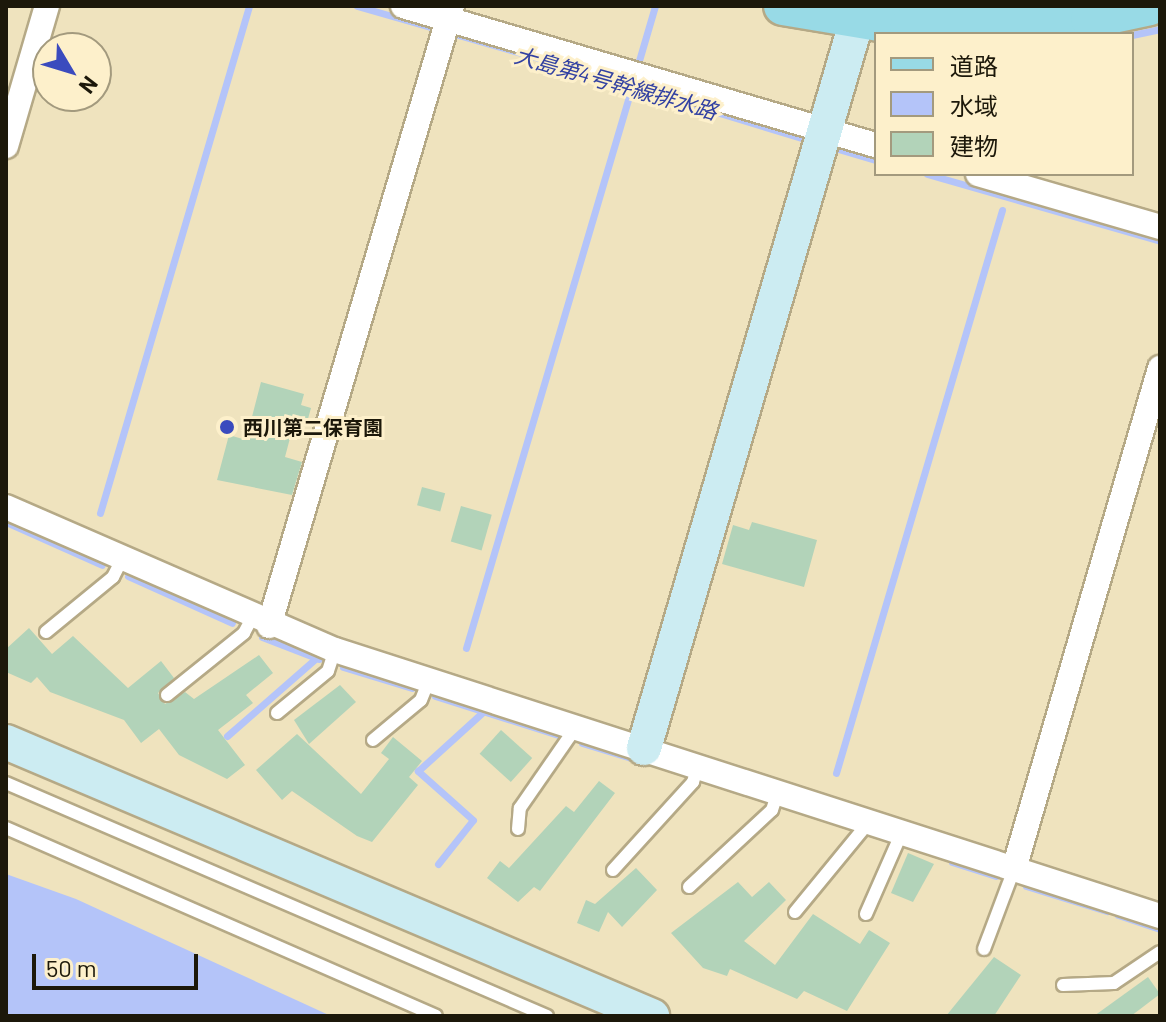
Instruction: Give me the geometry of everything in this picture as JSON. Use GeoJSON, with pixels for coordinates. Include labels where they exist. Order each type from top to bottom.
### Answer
{"type":"FeatureCollection","features":[{"type":"Feature","properties":{"kind":"main road"},"geometry":{"type":"LineString","coordinates":[[783,6],[1001,26],[1150,6]]}},
{"type":"Feature","properties":{"kind":"street"},"geometry":{"type":"LineString","coordinates":[[6,146],[47,6]]}},
{"type":"Feature","properties":{"kind":"street"},"geometry":{"type":"LineString","coordinates":[[403,6],[821,140],[874,145]]}},
{"type":"Feature","properties":{"kind":"street"},"geometry":{"type":"LineString","coordinates":[[644,748],[858,14]]}},
{"type":"Feature","properties":{"kind":"street"},"geometry":{"type":"LineString","coordinates":[[260,622],[447,22]]}},
{"type":"Feature","properties":{"kind":"street"},"geometry":{"type":"LineString","coordinates":[[985,176],[1160,227]]}},
{"type":"Feature","properties":{"kind":"street"},"geometry":{"type":"LineString","coordinates":[[1014,869],[1160,368]]}},
{"type":"Feature","properties":{"kind":"street"},"geometry":{"type":"LineString","coordinates":[[6,507],[260,622],[335,650],[1160,916]]}},
{"type":"Feature","properties":{"kind":"street"},"geometry":{"type":"LineString","coordinates":[[6,742],[652,1016]]}},
{"type":"Feature","properties":{"kind":"lane"},"geometry":{"type":"LineString","coordinates":[[46,632],[113,577],[122,559]]}},
{"type":"Feature","properties":{"kind":"lane"},"geometry":{"type":"LineString","coordinates":[[167,695],[260,622]]}},
{"type":"Feature","properties":{"kind":"lane"},"geometry":{"type":"LineString","coordinates":[[277,713],[328,671],[335,650]]}},
{"type":"Feature","properties":{"kind":"lane"},"geometry":{"type":"LineString","coordinates":[[373,740],[421,700],[429,680]]}},
{"type":"Feature","properties":{"kind":"lane"},"geometry":{"type":"LineString","coordinates":[[518,829],[520,808],[576,727]]}},
{"type":"Feature","properties":{"kind":"lane"},"geometry":{"type":"LineString","coordinates":[[613,870],[693,782],[698,766]]}},
{"type":"Feature","properties":{"kind":"lane"},"geometry":{"type":"LineString","coordinates":[[6,783],[547,1016]]}},
{"type":"Feature","properties":{"kind":"lane"},"geometry":{"type":"LineString","coordinates":[[689,887],[772,810],[778,792]]}},
{"type":"Feature","properties":{"kind":"lane"},"geometry":{"type":"LineString","coordinates":[[795,912],[869,822]]}},
{"type":"Feature","properties":{"kind":"lane"},"geometry":{"type":"LineString","coordinates":[[6,828],[436,1016]]}},
{"type":"Feature","properties":{"kind":"lane"},"geometry":{"type":"LineString","coordinates":[[866,914],[902,832]]}},
{"type":"Feature","properties":{"kind":"lane"},"geometry":{"type":"LineString","coordinates":[[984,949],[1014,869]]}},
{"type":"Feature","properties":{"kind":"lane"},"geometry":{"type":"LineString","coordinates":[[1063,985],[1114,983],[1160,952]]}},
{"type":"Feature","properties":{"kind":"water"},"geometry":{"type":"Polygon","coordinates":[[[6,874],[76,899],[331,1016],[6,1016],[6,874]]]}},
{"type":"Feature","properties":{"kind":"building"},"geometry":{"type":"Polygon","coordinates":[[[261,382],[304,394],[301,405],[311,408],[306,426],[294,423],[285,457],[302,462],[292,495],[217,480],[229,435],[246,440],[261,382]]]}},
{"type":"Feature","properties":{"kind":"building"},"geometry":{"type":"Polygon","coordinates":[[[422,487],[445,493],[440,512],[417,505],[422,487]]]}},
{"type":"Feature","properties":{"kind":"building"},"geometry":{"type":"Polygon","coordinates":[[[461,506],[492,515],[482,550],[451,542],[461,506]]]}},
{"type":"Feature","properties":{"kind":"building"},"geometry":{"type":"Polygon","coordinates":[[[752,522],[817,540],[804,587],[722,564],[733,525],[749,530],[752,522]]]}},
{"type":"Feature","properties":{"kind":"building"},"geometry":{"type":"Polygon","coordinates":[[[29,628],[52,654],[73,636],[128,688],[161,661],[174,678],[158,693],[165,704],[185,692],[194,699],[259,655],[273,673],[246,695],[253,703],[218,730],[245,765],[227,779],[179,755],[159,729],[141,743],[124,720],[50,692],[37,677],[31,683],[6,672],[6,649],[29,628]]]}},
{"type":"Feature","properties":{"kind":"building"},"geometry":{"type":"Polygon","coordinates":[[[340,685],[356,702],[309,744],[294,720],[340,685]]]}},
{"type":"Feature","properties":{"kind":"building"},"geometry":{"type":"Polygon","coordinates":[[[501,730],[532,758],[511,782],[480,754],[501,730]]]}},
{"type":"Feature","properties":{"kind":"building"},"geometry":{"type":"Polygon","coordinates":[[[297,734],[361,794],[389,759],[381,753],[393,737],[422,761],[409,777],[418,785],[372,842],[357,836],[292,791],[282,800],[256,770],[297,734]]]}},
{"type":"Feature","properties":{"kind":"building"},"geometry":{"type":"Polygon","coordinates":[[[599,781],[615,793],[540,891],[534,887],[518,902],[487,878],[500,861],[509,868],[566,806],[574,812],[599,781]]]}},
{"type":"Feature","properties":{"kind":"building"},"geometry":{"type":"Polygon","coordinates":[[[908,853],[934,864],[913,902],[891,893],[908,853]]]}},
{"type":"Feature","properties":{"kind":"building"},"geometry":{"type":"Polygon","coordinates":[[[636,868],[657,890],[622,927],[608,912],[599,932],[577,923],[586,900],[595,904],[636,868]]]}},
{"type":"Feature","properties":{"kind":"building"},"geometry":{"type":"Polygon","coordinates":[[[738,882],[752,897],[769,882],[786,900],[744,941],[775,965],[813,914],[860,944],[869,930],[890,943],[847,1011],[804,991],[797,999],[730,969],[727,976],[703,968],[671,933],[738,882]]]}},
{"type":"Feature","properties":{"kind":"building"},"geometry":{"type":"Polygon","coordinates":[[[994,957],[1021,975],[994,1016],[946,1016],[994,957]]]}},
{"type":"Feature","properties":{"kind":"building"},"geometry":{"type":"Polygon","coordinates":[[[1148,977],[1160,994],[1131,1016],[1094,1016],[1148,977]]]}},
{"type":"Feature","properties":{"kind":"waterway"},"geometry":{"type":"LineString","coordinates":[[100,513],[249,6]]}},
{"type":"Feature","properties":{"kind":"waterway","name":"大島第4号幹線排水路"},"geometry":{"type":"LineString","coordinates":[[357,6],[552,62]]}},
{"type":"Feature","properties":{"kind":"waterway"},"geometry":{"type":"LineString","coordinates":[[638,64],[655,6]]}},
{"type":"Feature","properties":{"kind":"waterway"},"geometry":{"type":"LineString","coordinates":[[1134,35],[1160,29]]}},
{"type":"Feature","properties":{"kind":"waterway","name":"大島第4号幹線排水路"},"geometry":{"type":"LineString","coordinates":[[591,74],[812,141]]}},
{"type":"Feature","properties":{"kind":"waterway"},"geometry":{"type":"LineString","coordinates":[[466,648],[632,86]]}},
{"type":"Feature","properties":{"kind":"waterway","name":"大島第4号幹線排水路"},"geometry":{"type":"LineString","coordinates":[[828,146],[874,159]]}},
{"type":"Feature","properties":{"kind":"waterway","name":"大島第4号幹線排水路"},"geometry":{"type":"LineString","coordinates":[[934,176],[1160,241]]}},
{"type":"Feature","properties":{"kind":"waterway"},"geometry":{"type":"LineString","coordinates":[[836,773],[1002,210]]}},
{"type":"Feature","properties":{"kind":"waterway"},"geometry":{"type":"LineString","coordinates":[[6,522],[102,565]]}},
{"type":"Feature","properties":{"kind":"waterway"},"geometry":{"type":"LineString","coordinates":[[128,576],[232,623]]}},
{"type":"Feature","properties":{"kind":"waterway"},"geometry":{"type":"LineString","coordinates":[[262,637],[319,659]]}},
{"type":"Feature","properties":{"kind":"waterway"},"geometry":{"type":"LineString","coordinates":[[227,736],[316,658]]}},
{"type":"Feature","properties":{"kind":"waterway"},"geometry":{"type":"LineString","coordinates":[[343,667],[412,688]]}},
{"type":"Feature","properties":{"kind":"waterway"},"geometry":{"type":"LineString","coordinates":[[435,696],[559,735]]}},
{"type":"Feature","properties":{"kind":"waterway"},"geometry":{"type":"LineString","coordinates":[[438,864],[473,820],[418,771],[484,711]]}},
{"type":"Feature","properties":{"kind":"waterway"},"geometry":{"type":"LineString","coordinates":[[582,743],[638,760]]}},
{"type":"Feature","properties":{"kind":"waterway"},"geometry":{"type":"LineString","coordinates":[[952,862],[996,876]]}},
{"type":"Feature","properties":{"kind":"waterway"},"geometry":{"type":"LineString","coordinates":[[1026,886],[1107,911]]}},
{"type":"Feature","properties":{"kind":"waterway"},"geometry":{"type":"LineString","coordinates":[[1118,915],[1160,929]]}},
{"type":"Feature","properties":{"kind":"place","name":"西川第二保育園"},"geometry":{"type":"Point","coordinates":[227,427]}}]}
